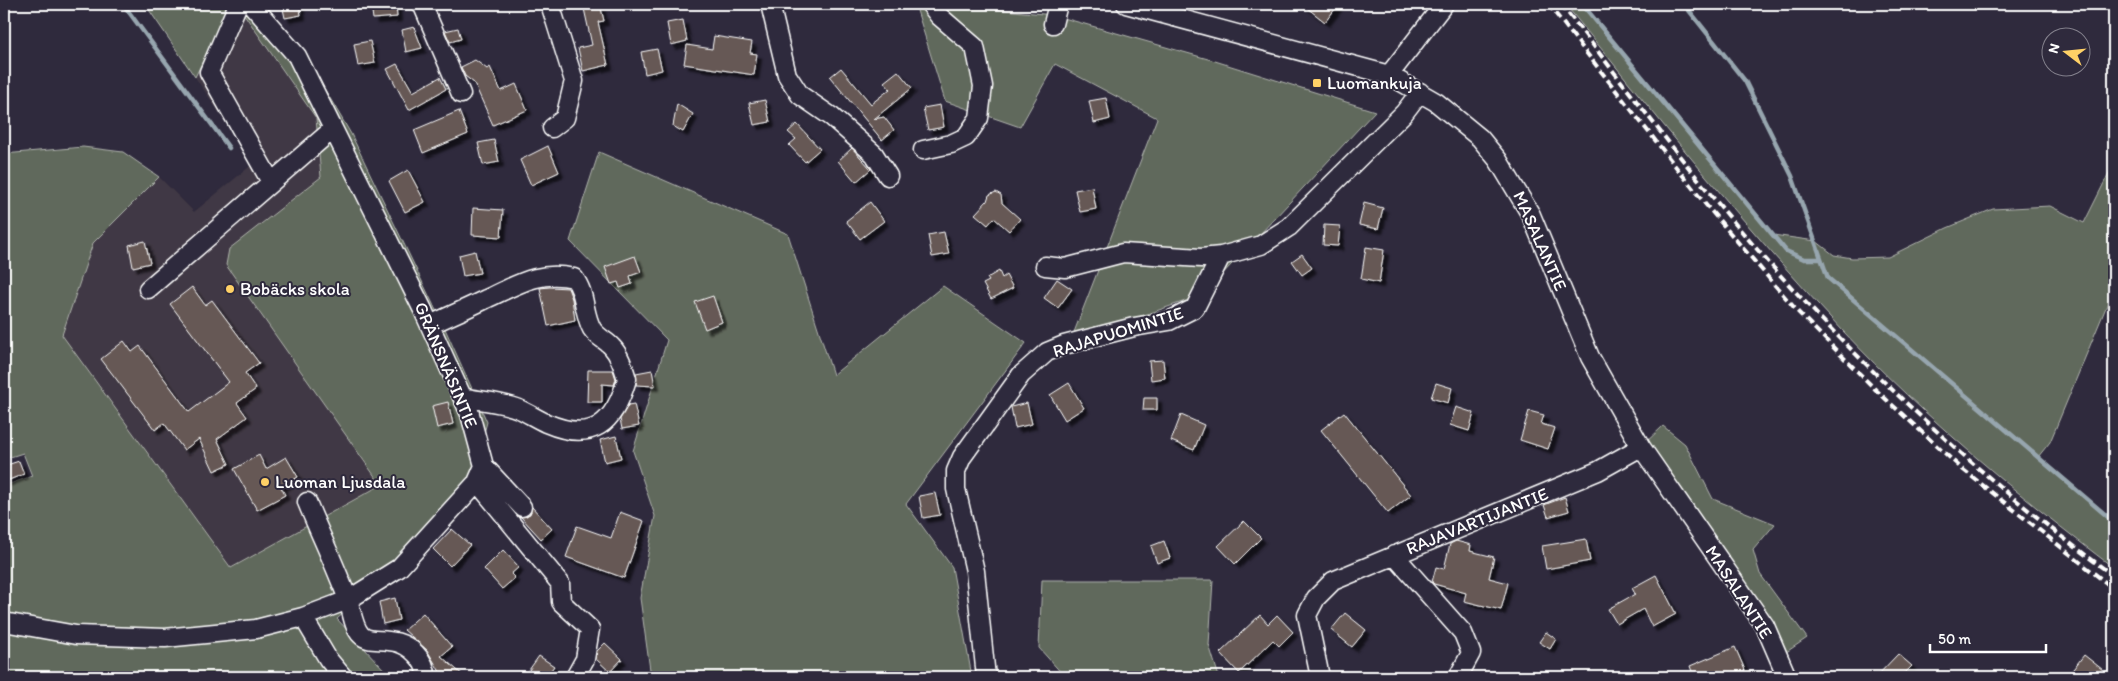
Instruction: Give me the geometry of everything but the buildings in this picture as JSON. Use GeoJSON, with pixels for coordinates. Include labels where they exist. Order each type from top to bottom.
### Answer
{"type":"FeatureCollection","features":[{"type":"Feature","properties":{"kind":"street"},"geometry":{"type":"LineString","coordinates":[[238,4],[209,72],[271,182]]}},
{"type":"Feature","properties":{"kind":"street","name":"GRÄNSNÄSINTIE"},"geometry":{"type":"LineString","coordinates":[[251,4],[296,56],[430,325],[470,414],[480,474]]}},
{"type":"Feature","properties":{"kind":"street"},"geometry":{"type":"LineString","coordinates":[[422,4],[461,94]]}},
{"type":"Feature","properties":{"kind":"street"},"geometry":{"type":"LineString","coordinates":[[550,4],[574,81],[565,118],[552,128]]}},
{"type":"Feature","properties":{"kind":"street"},"geometry":{"type":"LineString","coordinates":[[770,4],[787,75],[800,95],[832,117],[874,154],[888,176]]}},
{"type":"Feature","properties":{"kind":"street"},"geometry":{"type":"LineString","coordinates":[[923,150],[952,144],[966,137],[979,118],[983,86],[975,47],[939,16],[930,4]]}},
{"type":"Feature","properties":{"kind":"street","name":"MASALANTIE"},"geometry":{"type":"LineString","coordinates":[[1126,4],[1389,75],[1420,92],[1457,118],[1480,138],[1498,160],[1531,215],[1590,357],[1641,447],[1765,626],[1787,677]]}},
{"type":"Feature","properties":{"kind":"street"},"geometry":{"type":"LineString","coordinates":[[1389,75],[1444,4]]}},
{"type":"Feature","properties":{"kind":"street"},"geometry":{"type":"LineString","coordinates":[[1045,266],[1065,268],[1123,253],[1201,258],[1221,256],[1261,245],[1289,227],[1404,113],[1420,92]]}},
{"type":"Feature","properties":{"kind":"street"},"geometry":{"type":"LineString","coordinates":[[148,289],[332,130]]}},
{"type":"Feature","properties":{"kind":"street","name":"RAJAPUOMINTIE"},"geometry":{"type":"LineString","coordinates":[[986,677],[975,571],[956,490],[956,471],[962,457],[1021,374],[1047,352],[1064,345],[1134,327],[1169,321],[1195,308],[1221,256]]}},
{"type":"Feature","properties":{"kind":"street"},"geometry":{"type":"LineString","coordinates":[[430,325],[519,282],[545,276],[574,278],[578,284],[586,315],[592,329],[600,339],[612,347],[624,369],[627,379],[623,395],[603,425],[587,430],[548,424],[517,408],[462,397]]}},
{"type":"Feature","properties":{"kind":"street","name":"RAJAVARTIJANTIE"},"geometry":{"type":"LineString","coordinates":[[1320,677],[1307,615],[1316,598],[1333,582],[1598,471],[1641,447]]}},
{"type":"Feature","properties":{"kind":"street"},"geometry":{"type":"LineString","coordinates":[[480,474],[522,507]]}},
{"type":"Feature","properties":{"kind":"street"},"geometry":{"type":"LineString","coordinates":[[4,622],[76,636],[165,638],[256,629],[303,617],[348,600],[399,568],[480,474]]}},
{"type":"Feature","properties":{"kind":"street"},"geometry":{"type":"LineString","coordinates":[[480,474],[560,583],[561,602],[590,629],[585,659],[575,677]]}},
{"type":"Feature","properties":{"kind":"street"},"geometry":{"type":"LineString","coordinates":[[307,502],[348,600],[358,632],[363,638],[393,640],[409,646],[423,661],[426,677]]}},
{"type":"Feature","properties":{"kind":"street"},"geometry":{"type":"LineString","coordinates":[[1394,555],[1463,633],[1471,654],[1458,677]]}},
{"type":"Feature","properties":{"kind":"street"},"geometry":{"type":"LineString","coordinates":[[303,617],[328,659],[343,677]]}},
{"type":"Feature","properties":{"kind":"shaded area","name":"Bobäcks skola"},"geometry":{"type":"Polygon","coordinates":[[[231,4],[237,4],[316,118],[321,177],[381,485],[231,568],[62,335],[93,243],[159,177],[194,212],[254,163],[195,77],[231,4]]]}},
{"type":"Feature","properties":{"kind":"green space"},"geometry":{"type":"Polygon","coordinates":[[[145,4],[231,4],[195,77],[145,4]]]}},
{"type":"Feature","properties":{"kind":"green space"},"geometry":{"type":"Polygon","coordinates":[[[237,4],[265,4],[301,49],[351,134],[446,331],[487,422],[480,448],[490,482],[337,619],[391,677],[4,677],[4,486],[32,476],[23,453],[4,459],[4,154],[83,147],[123,152],[159,177],[93,243],[62,335],[231,568],[381,485],[226,265],[229,249],[321,177],[316,118],[237,4]]]}},
{"type":"Feature","properties":{"kind":"green space"},"geometry":{"type":"Polygon","coordinates":[[[915,4],[945,4],[1053,15],[1215,61],[1375,111],[1203,295],[1071,340],[1157,118],[1055,64],[1020,127],[945,101],[915,4]]]}},
{"type":"Feature","properties":{"kind":"green space"},"geometry":{"type":"Polygon","coordinates":[[[1565,4],[1582,4],[1773,235],[1816,241],[1834,255],[1852,258],[1888,257],[1947,228],[1993,209],[2050,206],[2084,223],[2114,163],[2114,288],[2050,442],[2038,457],[2114,522],[2114,568],[2043,513],[1974,455],[1874,363],[1771,252],[1565,4]]]}},
{"type":"Feature","properties":{"kind":"green space"},"geometry":{"type":"Polygon","coordinates":[[[599,152],[788,234],[833,375],[943,286],[1026,343],[906,504],[952,567],[972,677],[651,677],[640,598],[655,516],[633,451],[667,340],[570,241],[599,152]]]}},
{"type":"Feature","properties":{"kind":"green space"},"geometry":{"type":"Polygon","coordinates":[[[1663,426],[1685,444],[1713,499],[1775,524],[1753,550],[1760,574],[1807,638],[1779,657],[1641,447],[1663,426]]]}},
{"type":"Feature","properties":{"kind":"green space"},"geometry":{"type":"Polygon","coordinates":[[[1042,580],[1213,580],[1209,645],[1219,677],[1065,677],[1039,648],[1042,580]]]}},
{"type":"Feature","properties":{"kind":"waterway"},"geometry":{"type":"LineString","coordinates":[[123,4],[229,148]]}},
{"type":"Feature","properties":{"kind":"waterway"},"geometry":{"type":"LineString","coordinates":[[1582,4],[1786,251],[1804,259],[1821,259]]}},
{"type":"Feature","properties":{"kind":"waterway"},"geometry":{"type":"LineString","coordinates":[[1684,4],[1745,81],[1792,176],[1828,278],[2114,522]]}},
{"type":"Feature","properties":{"kind":"railway"},"geometry":{"type":"LineString","coordinates":[[1548,4],[1706,205],[1798,312],[1876,390],[1961,468],[2114,589]]}},
{"type":"Feature","properties":{"kind":"railway"},"geometry":{"type":"LineString","coordinates":[[1561,4],[1711,195],[1808,305],[1880,378],[1955,448],[2033,514],[2114,576]]}},
{"type":"Feature","properties":{"kind":"place","name":"Luomankuja"},"geometry":{"type":"Point","coordinates":[1317,83]}},
{"type":"Feature","properties":{"kind":"place","name":"Bobäcks skola"},"geometry":{"type":"Point","coordinates":[230,289]}},
{"type":"Feature","properties":{"kind":"place","name":"Luoman Ljusdala"},"geometry":{"type":"Point","coordinates":[265,482]}}]}
